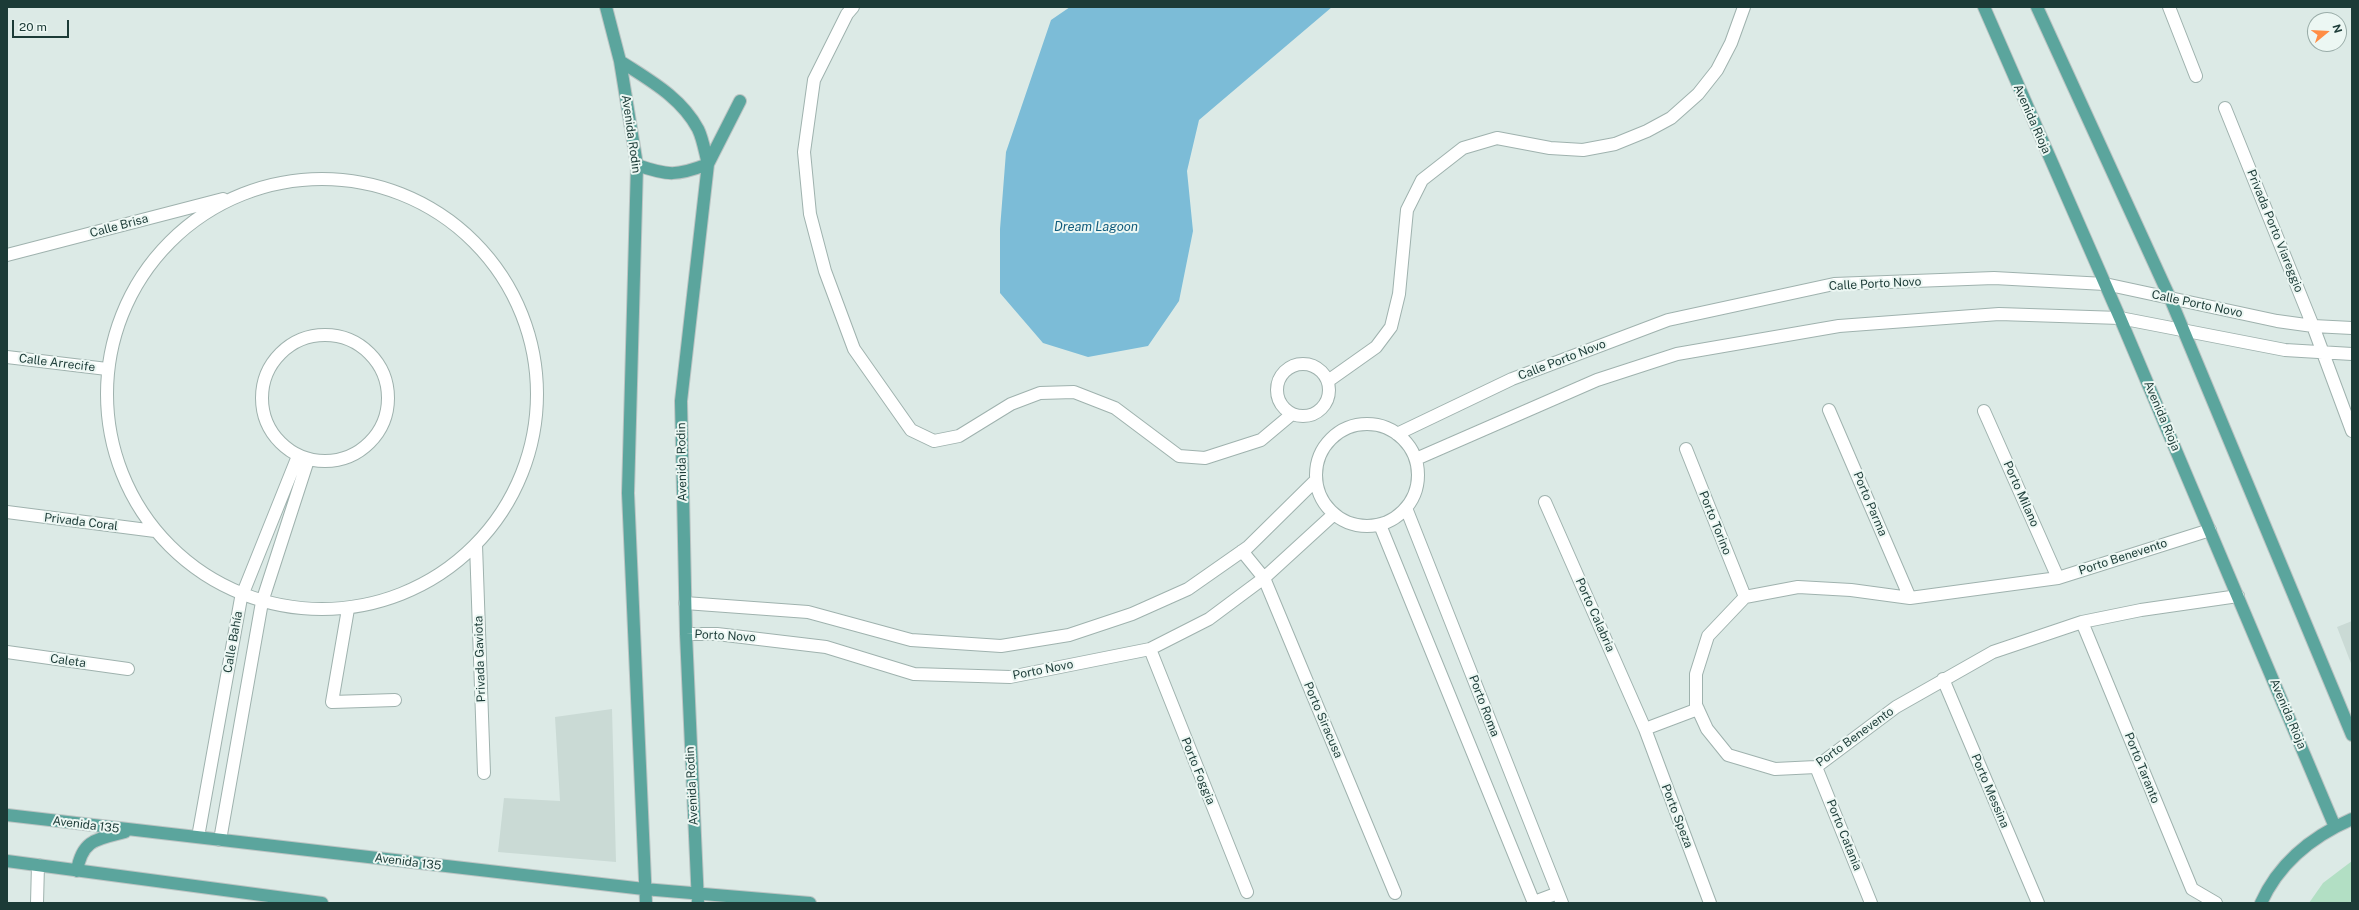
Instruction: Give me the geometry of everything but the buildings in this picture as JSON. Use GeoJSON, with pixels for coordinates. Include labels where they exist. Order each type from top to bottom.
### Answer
{"type":"FeatureCollection","features":[{"type":"Feature","properties":{"kind":"main road","name":"Avenida Rodin"},"geometry":{"type":"LineString","coordinates":[[606,7],[620,61],[637,165],[628,493],[644,889],[646,903]]}},
{"type":"Feature","properties":{"kind":"main road","name":"Avenida Rioja"},"geometry":{"type":"LineString","coordinates":[[1984,7],[2120,318],[2335,827]]}},
{"type":"Feature","properties":{"kind":"main road"},"geometry":{"type":"LineString","coordinates":[[2037,7],[2170,298],[2352,735]]}},
{"type":"Feature","properties":{"kind":"main road","name":"Avenida Rodin"},"geometry":{"type":"LineString","coordinates":[[620,61],[665,90],[686,110],[698,130],[708,164],[681,402],[686,634],[698,898]]}},
{"type":"Feature","properties":{"kind":"main road"},"geometry":{"type":"LineString","coordinates":[[637,165],[659,173],[682,174],[708,164],[740,101]]}},
{"type":"Feature","properties":{"kind":"main road","name":"Avenida 135"},"geometry":{"type":"LineString","coordinates":[[7,815],[644,889],[698,898],[810,903]]}},
{"type":"Feature","properties":{"kind":"main road"},"geometry":{"type":"LineString","coordinates":[[2261,903],[2276,878],[2293,858],[2313,840],[2352,819]]}},
{"type":"Feature","properties":{"kind":"main road"},"geometry":{"type":"LineString","coordinates":[[77,871],[83,850],[89,843],[96,839],[132,830]]}},
{"type":"Feature","properties":{"kind":"main road"},"geometry":{"type":"LineString","coordinates":[[7,861],[322,903]]}},
{"type":"Feature","properties":{"kind":"street"},"geometry":{"type":"LineString","coordinates":[[854,7],[847,14],[814,80],[804,152],[810,214],[825,271],[854,350],[911,430],[934,441],[959,436],[1012,404],[1040,392],[1074,392],[1115,408],[1179,456],[1205,458],[1261,440],[1292,414]]}},
{"type":"Feature","properties":{"kind":"street"},"geometry":{"type":"LineString","coordinates":[[1328,381],[1376,347],[1391,327],[1399,294],[1406,210],[1422,180],[1463,148],[1497,138],[1550,148],[1583,150],[1615,144],[1647,131],[1671,118],[1698,94],[1717,70],[1731,43],[1744,7]]}},
{"type":"Feature","properties":{"kind":"street"},"geometry":{"type":"LineString","coordinates":[[2169,7],[2196,76]]}},
{"type":"Feature","properties":{"kind":"street","name":"Privada Porto Viareggio"},"geometry":{"type":"LineString","coordinates":[[2225,108],[2313,326],[2352,431]]}},
{"type":"Feature","properties":{"kind":"street","name":"Calle Brisa"},"geometry":{"type":"LineString","coordinates":[[7,255],[230,197],[287,180],[347,178],[404,194],[443,217],[456,225],[497,269],[525,322],[537,381],[536,396],[532,440],[512,497],[476,545],[439,576],[396,597],[348,609],[302,609],[241,598]]}},
{"type":"Feature","properties":{"kind":"street"},"geometry":{"type":"LineString","coordinates":[[230,197],[170,239],[128,298],[107,369],[108,427],[125,482],[155,531],[201,573],[241,598]]}},
{"type":"Feature","properties":{"kind":"street","name":"Calle Porto Novo"},"geometry":{"type":"LineString","coordinates":[[1397,434],[1512,379],[1668,320],[1834,284],[1994,278],[2105,284],[2277,321],[2313,326],[2352,328]]}},
{"type":"Feature","properties":{"kind":"street"},"geometry":{"type":"LineString","coordinates":[[1416,459],[1597,380],[1677,354],[1838,326],[1999,314],[2120,318],[2285,350],[2324,354],[2352,354]]}},
{"type":"Feature","properties":{"kind":"street"},"geometry":{"type":"LineString","coordinates":[[318,335],[338,336],[357,343],[373,356],[384,374],[388,394],[387,414],[379,432],[365,448],[348,458],[328,462],[303,458],[281,444],[269,428],[262,401],[263,388],[269,368],[281,352],[298,341],[318,335]]}},
{"type":"Feature","properties":{"kind":"street","name":"Calle Arrecife"},"geometry":{"type":"LineString","coordinates":[[7,357],[107,369]]}},
{"type":"Feature","properties":{"kind":"street"},"geometry":{"type":"LineString","coordinates":[[1301,363],[1310,364],[1324,374],[1328,381],[1330,390],[1328,399],[1321,410],[1310,416],[1292,414],[1280,402],[1277,394],[1280,377],[1285,370],[1301,363]]}},
{"type":"Feature","properties":{"kind":"street","name":"Porto Parma"},"geometry":{"type":"LineString","coordinates":[[1829,410],[1910,598]]}},
{"type":"Feature","properties":{"kind":"street","name":"Porto Milano"},"geometry":{"type":"LineString","coordinates":[[1984,410],[2058,578]]}},
{"type":"Feature","properties":{"kind":"street"},"geometry":{"type":"LineString","coordinates":[[1366,424],[1382,426],[1397,434],[1408,445],[1416,459],[1418,476],[1415,493],[1406,508],[1394,518],[1380,525],[1364,526],[1348,522],[1334,514],[1319,493],[1316,480],[1317,463],[1324,448],[1335,435],[1349,427],[1366,424]]}},
{"type":"Feature","properties":{"kind":"street","name":"Porto Torino"},"geometry":{"type":"LineString","coordinates":[[1686,449],[1744,597]]}},
{"type":"Feature","properties":{"kind":"street","name":"Calle Bahía"},"geometry":{"type":"LineString","coordinates":[[198,837],[241,598],[303,458]]}},
{"type":"Feature","properties":{"kind":"street","name":"Calle Bahía"},"geometry":{"type":"LineString","coordinates":[[220,840],[262,602],[303,458]]}},
{"type":"Feature","properties":{"kind":"street"},"geometry":{"type":"LineString","coordinates":[[685,603],[808,612],[912,640],[1001,646],[1070,635],[1132,614],[1188,589],[1242,551],[1316,480]]}},
{"type":"Feature","properties":{"kind":"street","name":"Porto Calabria"},"geometry":{"type":"LineString","coordinates":[[1544,502],[1645,728]]}},
{"type":"Feature","properties":{"kind":"street","name":"Porto Roma"},"geometry":{"type":"LineString","coordinates":[[1406,508],[1560,898]]}},
{"type":"Feature","properties":{"kind":"street","name":"Privada Coral"},"geometry":{"type":"LineString","coordinates":[[7,512],[155,531]]}},
{"type":"Feature","properties":{"kind":"street","name":"Porto Novo"},"geometry":{"type":"LineString","coordinates":[[686,634],[717,634],[826,647],[914,674],[1010,677],[1150,649],[1209,619],[1264,578],[1334,514]]}},
{"type":"Feature","properties":{"kind":"street"},"geometry":{"type":"LineString","coordinates":[[1380,525],[1534,903],[1560,898]]}},
{"type":"Feature","properties":{"kind":"street","name":"Porto Benevento"},"geometry":{"type":"LineString","coordinates":[[2210,530],[2058,578],[1910,598],[1850,590],[1798,587],[1744,597],[1708,636],[1696,674],[1696,705],[1707,729],[1728,755],[1774,769],[1816,767],[1896,707],[1942,679],[1993,652],[2082,622],[2142,610],[2238,596]]}},
{"type":"Feature","properties":{"kind":"street","name":"Privada Gaviota"},"geometry":{"type":"LineString","coordinates":[[476,545],[484,773]]}},
{"type":"Feature","properties":{"kind":"street","name":"Porto Siracusa"},"geometry":{"type":"LineString","coordinates":[[1242,551],[1264,578],[1395,893]]}},
{"type":"Feature","properties":{"kind":"street"},"geometry":{"type":"LineString","coordinates":[[348,609],[332,702],[395,700]]}},
{"type":"Feature","properties":{"kind":"street","name":"Porto Taranto"},"geometry":{"type":"LineString","coordinates":[[2082,622],[2192,889],[2216,903]]}},
{"type":"Feature","properties":{"kind":"street","name":"Porto Foggia"},"geometry":{"type":"LineString","coordinates":[[1150,649],[1247,892]]}},
{"type":"Feature","properties":{"kind":"street","name":"Caleta"},"geometry":{"type":"LineString","coordinates":[[7,652],[128,669]]}},
{"type":"Feature","properties":{"kind":"street","name":"Porto Messina"},"geometry":{"type":"LineString","coordinates":[[1942,679],[2038,903]]}},
{"type":"Feature","properties":{"kind":"street"},"geometry":{"type":"LineString","coordinates":[[1645,728],[1698,709]]}},
{"type":"Feature","properties":{"kind":"street","name":"Porto Speza"},"geometry":{"type":"LineString","coordinates":[[1645,728],[1710,903]]}},
{"type":"Feature","properties":{"kind":"street","name":"Porto Catania"},"geometry":{"type":"LineString","coordinates":[[1816,767],[1871,903]]}},
{"type":"Feature","properties":{"kind":"street"},"geometry":{"type":"LineString","coordinates":[[37,903],[38,865]]}},
{"type":"Feature","properties":{"kind":"shaded area"},"geometry":{"type":"Polygon","coordinates":[[[2352,621],[2352,666],[2337,627],[2352,621]]]}},
{"type":"Feature","properties":{"kind":"shaded area"},"geometry":{"type":"Polygon","coordinates":[[[612,709],[616,862],[498,852],[504,798],[560,801],[555,717],[612,709]]]}},
{"type":"Feature","properties":{"kind":"green space"},"geometry":{"type":"Polygon","coordinates":[[[2352,861],[2352,903],[2309,903],[2323,883],[2352,861]]]}},
{"type":"Feature","properties":{"kind":"water","name":"Dream Lagoon"},"geometry":{"type":"Polygon","coordinates":[[[1070,7],[1332,7],[1199,120],[1187,171],[1193,231],[1179,301],[1148,346],[1088,357],[1043,343],[1000,293],[1000,229],[1006,152],[1051,20],[1070,7]]]}}]}
